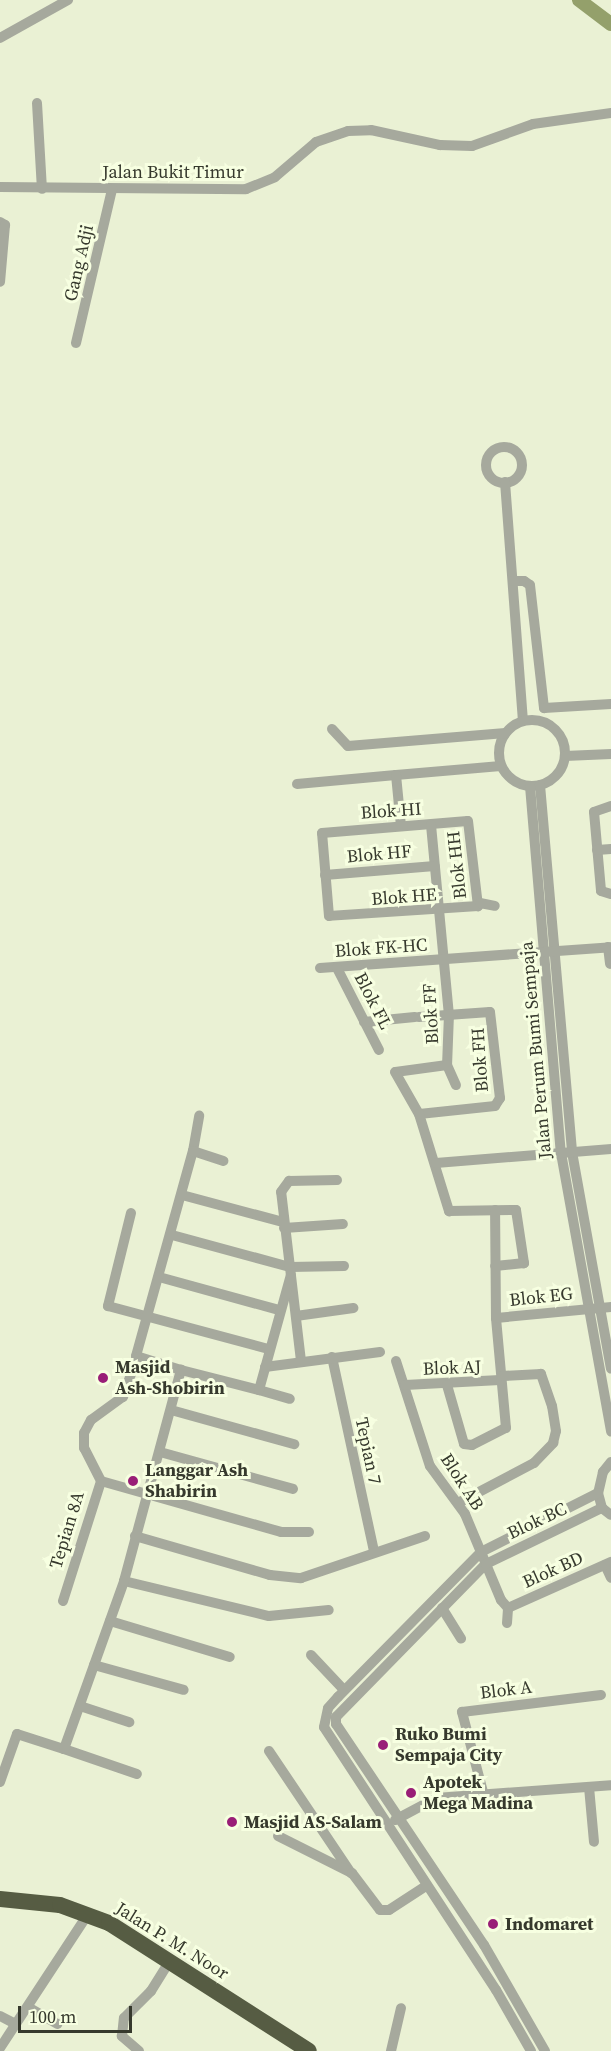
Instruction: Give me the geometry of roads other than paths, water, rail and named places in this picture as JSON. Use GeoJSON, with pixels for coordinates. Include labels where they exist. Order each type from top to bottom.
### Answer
{"type":"FeatureCollection","features":[{"type":"Feature","properties":{"kind":"highway","name":"Jalan P. M. Noor"},"geometry":{"type":"LineString","coordinates":[[0,1899],[60,1905],[88,1914],[170,1961],[309,2051]]}},
{"type":"Feature","properties":{"kind":"street"},"geometry":{"type":"LineString","coordinates":[[0,38],[68,0]]}},
{"type":"Feature","properties":{"kind":"street"},"geometry":{"type":"LineString","coordinates":[[37,103],[42,189]]}},
{"type":"Feature","properties":{"kind":"street","name":"Jalan Bukit Timur"},"geometry":{"type":"LineString","coordinates":[[0,187],[42,189],[253,188],[275,177],[316,142],[348,131],[371,130],[440,145],[472,146],[533,124],[611,112]]}},
{"type":"Feature","properties":{"kind":"street","name":"Gang Adji"},"geometry":{"type":"LineString","coordinates":[[76,344],[112,189]]}},
{"type":"Feature","properties":{"kind":"street"},"geometry":{"type":"LineString","coordinates":[[0,222],[5,225],[0,282]]}},
{"type":"Feature","properties":{"kind":"street"},"geometry":{"type":"LineString","coordinates":[[505,482],[523,720]]}},
{"type":"Feature","properties":{"kind":"street"},"geometry":{"type":"LineString","coordinates":[[513,581],[524,580],[530,585],[544,708],[611,704]]}},
{"type":"Feature","properties":{"kind":"street"},"geometry":{"type":"LineString","coordinates":[[332,729],[348,746],[505,733],[523,720],[546,723],[556,730],[562,739],[565,756],[559,772],[535,785],[512,780],[501,766],[498,754],[505,733]]}},
{"type":"Feature","properties":{"kind":"street"},"geometry":{"type":"LineString","coordinates":[[565,756],[611,754]]}},
{"type":"Feature","properties":{"kind":"street"},"geometry":{"type":"LineString","coordinates":[[297,784],[501,766]]}},
{"type":"Feature","properties":{"kind":"street"},"geometry":{"type":"LineString","coordinates":[[396,775],[401,826]]}},
{"type":"Feature","properties":{"kind":"street","name":"Jalan Perum Bumi Sempaja"},"geometry":{"type":"LineString","coordinates":[[535,785],[555,952],[567,1153]]}},
{"type":"Feature","properties":{"kind":"street","name":"Jalan Perum Bumi Sempaja"},"geometry":{"type":"LineString","coordinates":[[535,785],[543,953],[567,1153],[600,1308]]}},
{"type":"Feature","properties":{"kind":"street"},"geometry":{"type":"LineString","coordinates":[[611,806],[594,812],[601,891],[611,894]]}},
{"type":"Feature","properties":{"kind":"street","name":"Blok HI"},"geometry":{"type":"LineString","coordinates":[[325,875],[321,836],[325,832],[466,821]]}},
{"type":"Feature","properties":{"kind":"street","name":"Blok HH"},"geometry":{"type":"LineString","coordinates":[[466,821],[471,825],[477,905]]}},
{"type":"Feature","properties":{"kind":"street","name":"Blok FF"},"geometry":{"type":"LineString","coordinates":[[431,825],[449,1014],[447,1065]]}},
{"type":"Feature","properties":{"kind":"street"},"geometry":{"type":"LineString","coordinates":[[597,850],[611,849]]}},
{"type":"Feature","properties":{"kind":"street","name":"Blok HF"},"geometry":{"type":"LineString","coordinates":[[325,875],[435,866]]}},
{"type":"Feature","properties":{"kind":"street","name":"Blok HE"},"geometry":{"type":"LineString","coordinates":[[325,875],[329,916],[335,919],[440,911],[477,905],[495,906]]}},
{"type":"Feature","properties":{"kind":"street"},"geometry":{"type":"LineString","coordinates":[[609,947],[610,964]]}},
{"type":"Feature","properties":{"kind":"street","name":"Blok FK-HC"},"geometry":{"type":"LineString","coordinates":[[320,968],[444,961],[609,947]]}},
{"type":"Feature","properties":{"kind":"street","name":"Blok FL"},"geometry":{"type":"LineString","coordinates":[[337,968],[379,1050]]}},
{"type":"Feature","properties":{"kind":"street","name":"Blok FH"},"geometry":{"type":"LineString","coordinates":[[419,1114],[497,1106],[500,1098],[490,1012],[449,1014]]}},
{"type":"Feature","properties":{"kind":"street"},"geometry":{"type":"LineString","coordinates":[[364,1022],[449,1014]]}},
{"type":"Feature","properties":{"kind":"street"},"geometry":{"type":"LineString","coordinates":[[456,1085],[447,1065],[395,1072],[419,1114],[450,1211],[516,1210],[524,1263],[495,1266]]}},
{"type":"Feature","properties":{"kind":"street"},"geometry":{"type":"LineString","coordinates":[[101,1481],[84,1448],[84,1433],[91,1420],[123,1397],[138,1357],[147,1317],[172,1235],[193,1151],[199,1116]]}},
{"type":"Feature","properties":{"kind":"street"},"geometry":{"type":"LineString","coordinates":[[436,1163],[611,1149]]}},
{"type":"Feature","properties":{"kind":"street"},"geometry":{"type":"LineString","coordinates":[[193,1151],[223,1161]]}},
{"type":"Feature","properties":{"kind":"street"},"geometry":{"type":"LineString","coordinates":[[301,1361],[291,1271],[283,1225],[284,1185],[288,1181],[337,1180]]}},
{"type":"Feature","properties":{"kind":"street"},"geometry":{"type":"LineString","coordinates":[[182,1195],[283,1225],[343,1224]]}},
{"type":"Feature","properties":{"kind":"street"},"geometry":{"type":"LineString","coordinates":[[447,1386],[464,1443],[472,1444],[506,1428],[496,1318],[495,1210]]}},
{"type":"Feature","properties":{"kind":"street"},"geometry":{"type":"LineString","coordinates":[[131,1213],[107,1303],[111,1308],[268,1349]]}},
{"type":"Feature","properties":{"kind":"street"},"geometry":{"type":"LineString","coordinates":[[172,1235],[291,1271],[344,1266]]}},
{"type":"Feature","properties":{"kind":"street"},"geometry":{"type":"LineString","coordinates":[[258,1390],[291,1271]]}},
{"type":"Feature","properties":{"kind":"street"},"geometry":{"type":"LineString","coordinates":[[159,1277],[279,1310]]}},
{"type":"Feature","properties":{"kind":"street"},"geometry":{"type":"LineString","coordinates":[[296,1316],[353,1308]]}},
{"type":"Feature","properties":{"kind":"street"},"geometry":{"type":"LineString","coordinates":[[600,1308],[611,1369]]}},
{"type":"Feature","properties":{"kind":"street"},"geometry":{"type":"LineString","coordinates":[[600,1308],[611,1432]]}},
{"type":"Feature","properties":{"kind":"street","name":"Blok EG"},"geometry":{"type":"LineString","coordinates":[[496,1318],[600,1308]]}},
{"type":"Feature","properties":{"kind":"street"},"geometry":{"type":"LineString","coordinates":[[265,1367],[380,1352]]}},
{"type":"Feature","properties":{"kind":"street"},"geometry":{"type":"LineString","coordinates":[[138,1357],[290,1399]]}},
{"type":"Feature","properties":{"kind":"street","name":"Tepian 7"},"geometry":{"type":"LineString","coordinates":[[332,1357],[374,1552]]}},
{"type":"Feature","properties":{"kind":"street","name":"Blok AB"},"geometry":{"type":"LineString","coordinates":[[396,1360],[428,1461],[458,1503],[501,1600],[508,1608]]}},
{"type":"Feature","properties":{"kind":"street"},"geometry":{"type":"LineString","coordinates":[[64,1749],[124,1581],[181,1370]]}},
{"type":"Feature","properties":{"kind":"street","name":"Blok AJ"},"geometry":{"type":"LineString","coordinates":[[405,1385],[447,1386],[541,1374],[552,1406],[556,1431],[553,1443],[534,1463],[458,1503]]}},
{"type":"Feature","properties":{"kind":"street"},"geometry":{"type":"LineString","coordinates":[[171,1410],[294,1444]]}},
{"type":"Feature","properties":{"kind":"street"},"geometry":{"type":"LineString","coordinates":[[160,1452],[293,1489]]}},
{"type":"Feature","properties":{"kind":"street"},"geometry":{"type":"LineString","coordinates":[[607,1511],[598,1493],[599,1482],[611,1461]]}},
{"type":"Feature","properties":{"kind":"street","name":"Tepian 8A"},"geometry":{"type":"LineString","coordinates":[[63,1601],[101,1481],[281,1532],[309,1532]]}},
{"type":"Feature","properties":{"kind":"street"},"geometry":{"type":"LineString","coordinates":[[531,2051],[324,1727],[328,1708],[344,1690],[481,1552],[598,1493]]}},
{"type":"Feature","properties":{"kind":"street","name":"Blok BC"},"geometry":{"type":"LineString","coordinates":[[401,1817],[336,1724],[336,1717],[486,1564],[607,1511]]}},
{"type":"Feature","properties":{"kind":"street"},"geometry":{"type":"LineString","coordinates":[[135,1536],[288,1578],[320,1575],[374,1552],[425,1536]]}},
{"type":"Feature","properties":{"kind":"street"},"geometry":{"type":"LineString","coordinates":[[608,1563],[611,1578]]}},
{"type":"Feature","properties":{"kind":"street","name":"Blok BD"},"geometry":{"type":"LineString","coordinates":[[508,1608],[608,1563]]}},
{"type":"Feature","properties":{"kind":"street"},"geometry":{"type":"LineString","coordinates":[[124,1581],[269,1616],[329,1610]]}},
{"type":"Feature","properties":{"kind":"street"},"geometry":{"type":"LineString","coordinates":[[442,1608],[461,1639]]}},
{"type":"Feature","properties":{"kind":"street"},"geometry":{"type":"LineString","coordinates":[[507,1623],[508,1608]]}},
{"type":"Feature","properties":{"kind":"street"},"geometry":{"type":"LineString","coordinates":[[110,1621],[230,1657]]}},
{"type":"Feature","properties":{"kind":"street"},"geometry":{"type":"LineString","coordinates":[[311,1655],[344,1690]]}},
{"type":"Feature","properties":{"kind":"street"},"geometry":{"type":"LineString","coordinates":[[93,1665],[184,1690]]}},
{"type":"Feature","properties":{"kind":"street","name":"Blok A"},"geometry":{"type":"LineString","coordinates":[[483,1792],[462,1712],[601,1695]]}},
{"type":"Feature","properties":{"kind":"street"},"geometry":{"type":"LineString","coordinates":[[80,1706],[129,1722]]}},
{"type":"Feature","properties":{"kind":"street"},"geometry":{"type":"LineString","coordinates":[[0,1782],[16,1734],[137,1774]]}},
{"type":"Feature","properties":{"kind":"street"},"geometry":{"type":"LineString","coordinates":[[269,1751],[351,1874],[380,1910],[389,1910],[426,1886]]}},
{"type":"Feature","properties":{"kind":"street"},"geometry":{"type":"LineString","coordinates":[[387,1825],[422,1802],[483,1792],[611,1785]]}},
{"type":"Feature","properties":{"kind":"street"},"geometry":{"type":"LineString","coordinates":[[589,1787],[594,1842]]}},
{"type":"Feature","properties":{"kind":"street"},"geometry":{"type":"LineString","coordinates":[[401,1817],[484,1945],[545,2051]]}},
{"type":"Feature","properties":{"kind":"street"},"geometry":{"type":"LineString","coordinates":[[278,1836],[351,1874]]}},
{"type":"Feature","properties":{"kind":"street"},"geometry":{"type":"LineString","coordinates":[[0,2048],[88,1914]]}},
{"type":"Feature","properties":{"kind":"street"},"geometry":{"type":"LineString","coordinates":[[139,2051],[122,2036],[124,2018],[151,1991],[170,1961]]}},
{"type":"Feature","properties":{"kind":"street"},"geometry":{"type":"LineString","coordinates":[[28,2007],[58,2024]]}},
{"type":"Feature","properties":{"kind":"street"},"geometry":{"type":"LineString","coordinates":[[391,2051],[401,2008]]}},
{"type":"Feature","properties":{"kind":"street"},"geometry":{"type":"LineString","coordinates":[[0,2016],[16,2024]]}},
{"type":"Feature","properties":{"kind":"waterway"},"geometry":{"type":"LineString","coordinates":[[579,0],[611,24]]}},
{"type":"Feature","properties":{"kind":"place","name":"Masjid Ash-Shobirin"},"geometry":{"type":"Point","coordinates":[103,1378]}},
{"type":"Feature","properties":{"kind":"place","name":"Langgar Ash Shabirin"},"geometry":{"type":"Point","coordinates":[133,1481]}},
{"type":"Feature","properties":{"kind":"place","name":"Ruko Bumi Sempaja City"},"geometry":{"type":"Point","coordinates":[383,1745]}},
{"type":"Feature","properties":{"kind":"place","name":"Apotek Mega Madina"},"geometry":{"type":"Point","coordinates":[411,1793]}},
{"type":"Feature","properties":{"kind":"place","name":"Masjid AS-Salam"},"geometry":{"type":"Point","coordinates":[232,1822]}},
{"type":"Feature","properties":{"kind":"place","name":"Indomaret"},"geometry":{"type":"Point","coordinates":[493,1924]}}]}
